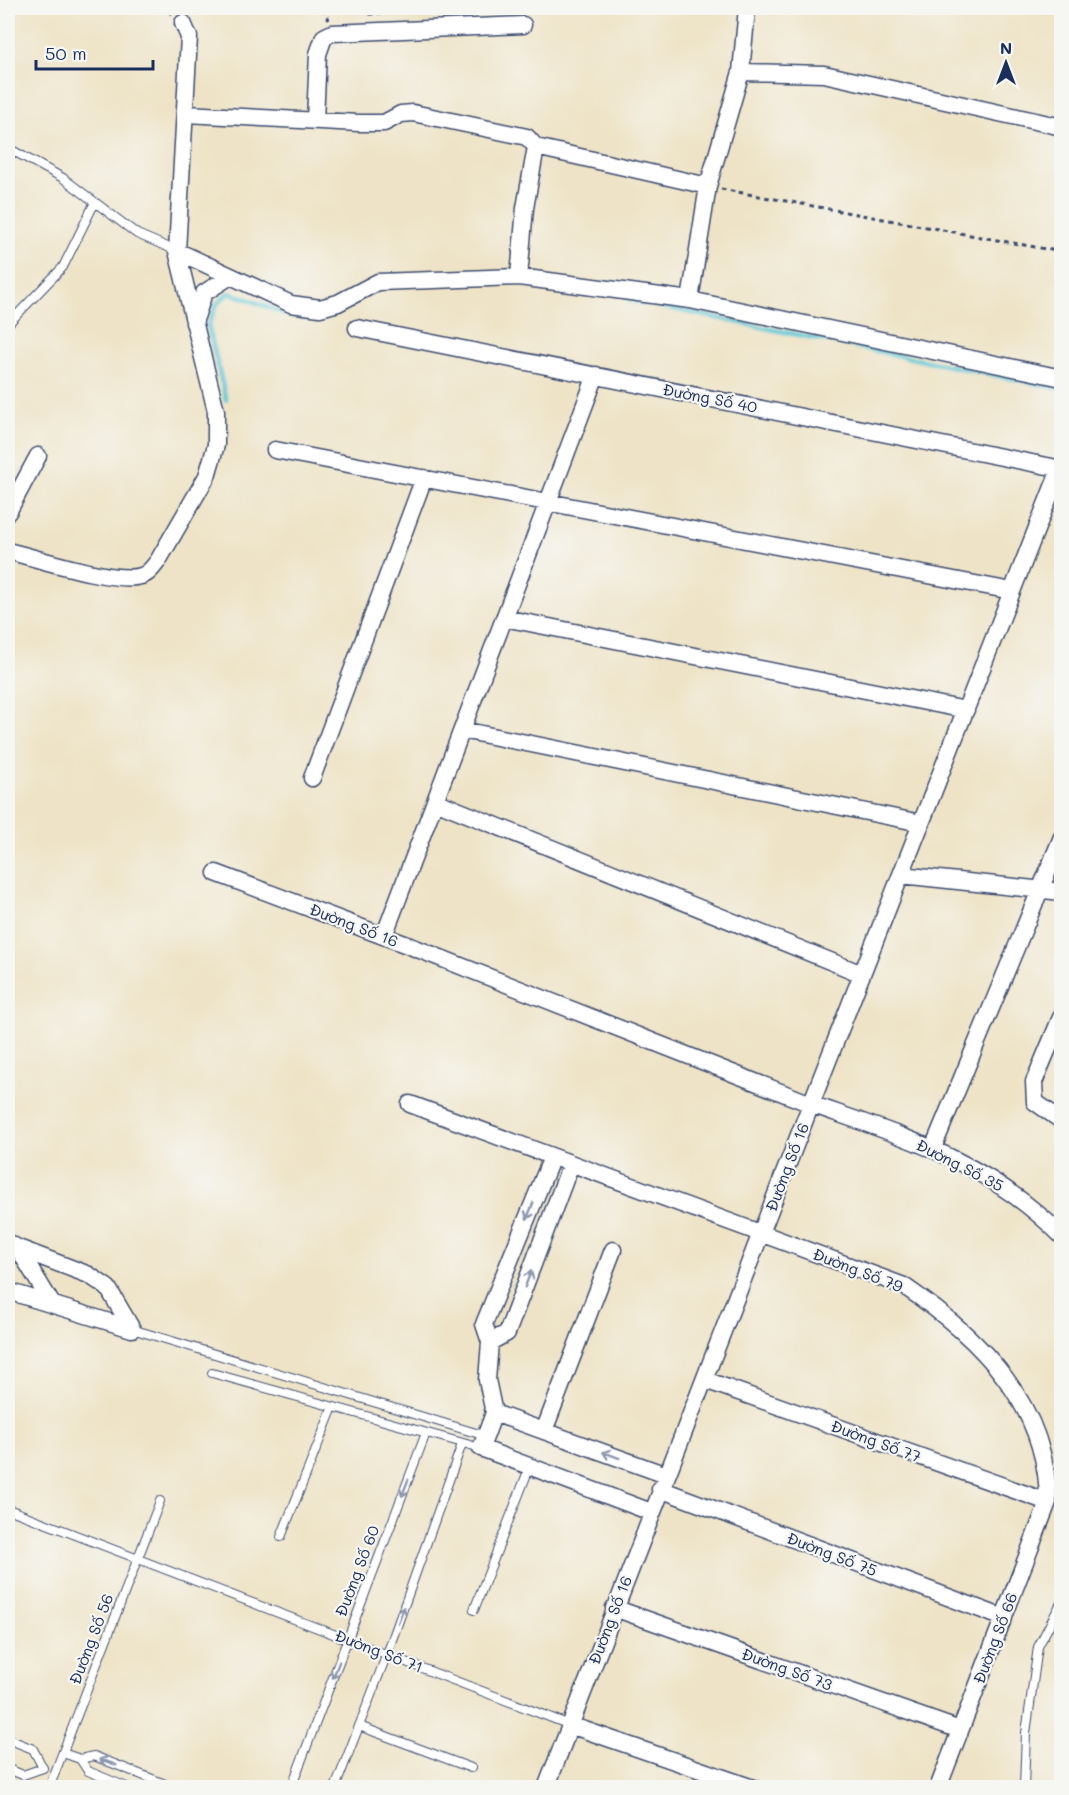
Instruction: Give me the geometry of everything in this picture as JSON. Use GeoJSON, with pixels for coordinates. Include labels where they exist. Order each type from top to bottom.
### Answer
{"type":"FeatureCollection","features":[{"type":"Feature","properties":{"kind":"street"},"geometry":{"type":"LineString","coordinates":[[690,300],[708,186],[741,72],[747,8]]}},
{"type":"Feature","properties":{"kind":"street"},"geometry":{"type":"LineString","coordinates":[[8,551],[99,573],[139,577],[148,573],[207,476],[216,445],[216,411],[177,251],[189,37],[183,22]]}},
{"type":"Feature","properties":{"kind":"street"},"geometry":{"type":"LineString","coordinates":[[315,120],[318,54],[324,37],[332,33],[523,25]]}},
{"type":"Feature","properties":{"kind":"street"},"geometry":{"type":"LineString","coordinates":[[741,72],[824,74],[1062,127]]}},
{"type":"Feature","properties":{"kind":"street"},"geometry":{"type":"LineString","coordinates":[[186,114],[384,123],[401,114],[412,113],[527,137],[536,147],[708,186]]}},
{"type":"Feature","properties":{"kind":"street"},"geometry":{"type":"LineString","coordinates":[[519,277],[525,208],[536,147]]}},
{"type":"Feature","properties":{"kind":"street"},"geometry":{"type":"LineString","coordinates":[[177,251],[291,304],[320,308],[338,303],[378,282],[519,277],[690,300],[1062,378]]}},
{"type":"Feature","properties":{"kind":"street"},"geometry":{"type":"LineString","coordinates":[[194,323],[204,293],[229,277]]}},
{"type":"Feature","properties":{"kind":"street","name":"Đường Số 40"},"geometry":{"type":"LineString","coordinates":[[357,328],[1061,469]]}},
{"type":"Feature","properties":{"kind":"street"},"geometry":{"type":"LineString","coordinates":[[384,936],[596,375]]}},
{"type":"Feature","properties":{"kind":"street"},"geometry":{"type":"LineString","coordinates":[[275,450],[1012,591]]}},
{"type":"Feature","properties":{"kind":"street"},"geometry":{"type":"LineString","coordinates":[[8,512],[38,456]]}},
{"type":"Feature","properties":{"kind":"street"},"geometry":{"type":"LineString","coordinates":[[811,1104],[1061,469]]}},
{"type":"Feature","properties":{"kind":"street"},"geometry":{"type":"LineString","coordinates":[[312,778],[424,478]]}},
{"type":"Feature","properties":{"kind":"street"},"geometry":{"type":"LineString","coordinates":[[504,618],[966,710]]}},
{"type":"Feature","properties":{"kind":"street"},"geometry":{"type":"LineString","coordinates":[[462,730],[921,823]]}},
{"type":"Feature","properties":{"kind":"street"},"geometry":{"type":"LineString","coordinates":[[435,801],[862,974]]}},
{"type":"Feature","properties":{"kind":"street"},"geometry":{"type":"LineString","coordinates":[[933,1148],[1062,837]]}},
{"type":"Feature","properties":{"kind":"street","name":"Đường Số 16"},"geometry":{"type":"LineString","coordinates":[[216,873],[384,936],[811,1104],[570,1725]]}},
{"type":"Feature","properties":{"kind":"street"},"geometry":{"type":"LineString","coordinates":[[901,875],[1062,892]]}},
{"type":"Feature","properties":{"kind":"street"},"geometry":{"type":"LineString","coordinates":[[1062,1015],[1034,1083],[1035,1102],[1062,1121]]}},
{"type":"Feature","properties":{"kind":"street","name":"Đường Số 79"},"geometry":{"type":"LineString","coordinates":[[410,1104],[904,1286],[946,1315],[977,1343],[1006,1380],[1033,1424],[1043,1452],[1055,1500]]}},
{"type":"Feature","properties":{"kind":"street","name":"Đường Số 35"},"geometry":{"type":"LineString","coordinates":[[811,1104],[933,1148],[979,1171],[1013,1192],[1062,1236]]}},
{"type":"Feature","properties":{"kind":"street"},"geometry":{"type":"LineString","coordinates":[[552,1157],[484,1324],[490,1342],[487,1380],[494,1413],[483,1442],[530,1466],[651,1512]]}},
{"type":"Feature","properties":{"kind":"street"},"geometry":{"type":"LineString","coordinates":[[490,1342],[507,1333],[571,1164]]}},
{"type":"Feature","properties":{"kind":"street"},"geometry":{"type":"LineString","coordinates":[[13,1245],[52,1304]]}},
{"type":"Feature","properties":{"kind":"street"},"geometry":{"type":"LineString","coordinates":[[13,1245],[89,1275],[108,1288],[132,1329]]}},
{"type":"Feature","properties":{"kind":"street"},"geometry":{"type":"LineString","coordinates":[[544,1431],[613,1250]]}},
{"type":"Feature","properties":{"kind":"street"},"geometry":{"type":"LineString","coordinates":[[8,1291],[132,1329]]}},
{"type":"Feature","properties":{"kind":"street","name":"Đường Số 77"},"geometry":{"type":"LineString","coordinates":[[705,1380],[1055,1500]]}},
{"type":"Feature","properties":{"kind":"street","name":"Đường Số 75"},"geometry":{"type":"LineString","coordinates":[[494,1413],[544,1431],[663,1482],[1004,1618]]}},
{"type":"Feature","properties":{"kind":"street","name":"Đường Số 66"},"geometry":{"type":"LineString","coordinates":[[938,1788],[1004,1618],[1055,1500]]}},
{"type":"Feature","properties":{"kind":"street","name":"Đường Số 73"},"geometry":{"type":"LineString","coordinates":[[614,1608],[960,1730]]}},
{"type":"Feature","properties":{"kind":"street"},"geometry":{"type":"LineString","coordinates":[[546,1788],[570,1725]]}},
{"type":"Feature","properties":{"kind":"street","name":"Đường Số 71"},"geometry":{"type":"LineString","coordinates":[[570,1725],[753,1788]]}},
{"type":"Feature","properties":{"kind":"lane"},"geometry":{"type":"LineString","coordinates":[[8,148],[63,178],[137,234],[177,251]]}},
{"type":"Feature","properties":{"kind":"lane"},"geometry":{"type":"LineString","coordinates":[[8,324],[63,267],[95,202]]}},
{"type":"Feature","properties":{"kind":"lane"},"geometry":{"type":"LineString","coordinates":[[132,1329],[483,1442]]}},
{"type":"Feature","properties":{"kind":"lane"},"geometry":{"type":"LineString","coordinates":[[212,1373],[462,1444],[483,1442]]}},
{"type":"Feature","properties":{"kind":"lane"},"geometry":{"type":"LineString","coordinates":[[281,1537],[333,1407]]}},
{"type":"Feature","properties":{"kind":"lane","name":"Đường Số 60"},"geometry":{"type":"LineString","coordinates":[[291,1788],[426,1433]]}},
{"type":"Feature","properties":{"kind":"lane"},"geometry":{"type":"LineString","coordinates":[[335,1788],[387,1654],[462,1444]]}},
{"type":"Feature","properties":{"kind":"lane"},"geometry":{"type":"LineString","coordinates":[[474,1610],[530,1466]]}},
{"type":"Feature","properties":{"kind":"lane","name":"Đường Số 56"},"geometry":{"type":"LineString","coordinates":[[49,1788],[160,1501]]}},
{"type":"Feature","properties":{"kind":"lane","name":"Đường Số 71"},"geometry":{"type":"LineString","coordinates":[[8,1509],[570,1725]]}},
{"type":"Feature","properties":{"kind":"lane"},"geometry":{"type":"LineString","coordinates":[[1024,1788],[1026,1733],[1038,1647],[1062,1601]]}},
{"type":"Feature","properties":{"kind":"lane"},"geometry":{"type":"LineString","coordinates":[[359,1726],[471,1768]]}},
{"type":"Feature","properties":{"kind":"lane"},"geometry":{"type":"LineString","coordinates":[[8,1739],[33,1749],[43,1768],[55,1773]]}},
{"type":"Feature","properties":{"kind":"lane"},"geometry":{"type":"LineString","coordinates":[[63,1753],[80,1759],[94,1756],[176,1788]]}},
{"type":"Feature","properties":{"kind":"lane"},"geometry":{"type":"LineString","coordinates":[[80,1759],[88,1771],[129,1788]]}},
{"type":"Feature","properties":{"kind":"lane"},"geometry":{"type":"LineString","coordinates":[[8,1769],[23,1775],[43,1768]]}},
{"type":"Feature","properties":{"kind":"path"},"geometry":{"type":"LineString","coordinates":[[364,14],[458,8]]}},
{"type":"Feature","properties":{"kind":"path"},"geometry":{"type":"LineString","coordinates":[[708,186],[1062,252]]}},
{"type":"Feature","properties":{"kind":"waterway"},"geometry":{"type":"LineString","coordinates":[[226,400],[208,325],[217,304],[228,293],[292,316],[317,317],[329,312]]}},
{"type":"Feature","properties":{"kind":"waterway"},"geometry":{"type":"LineString","coordinates":[[629,300],[1062,389]]}}]}
